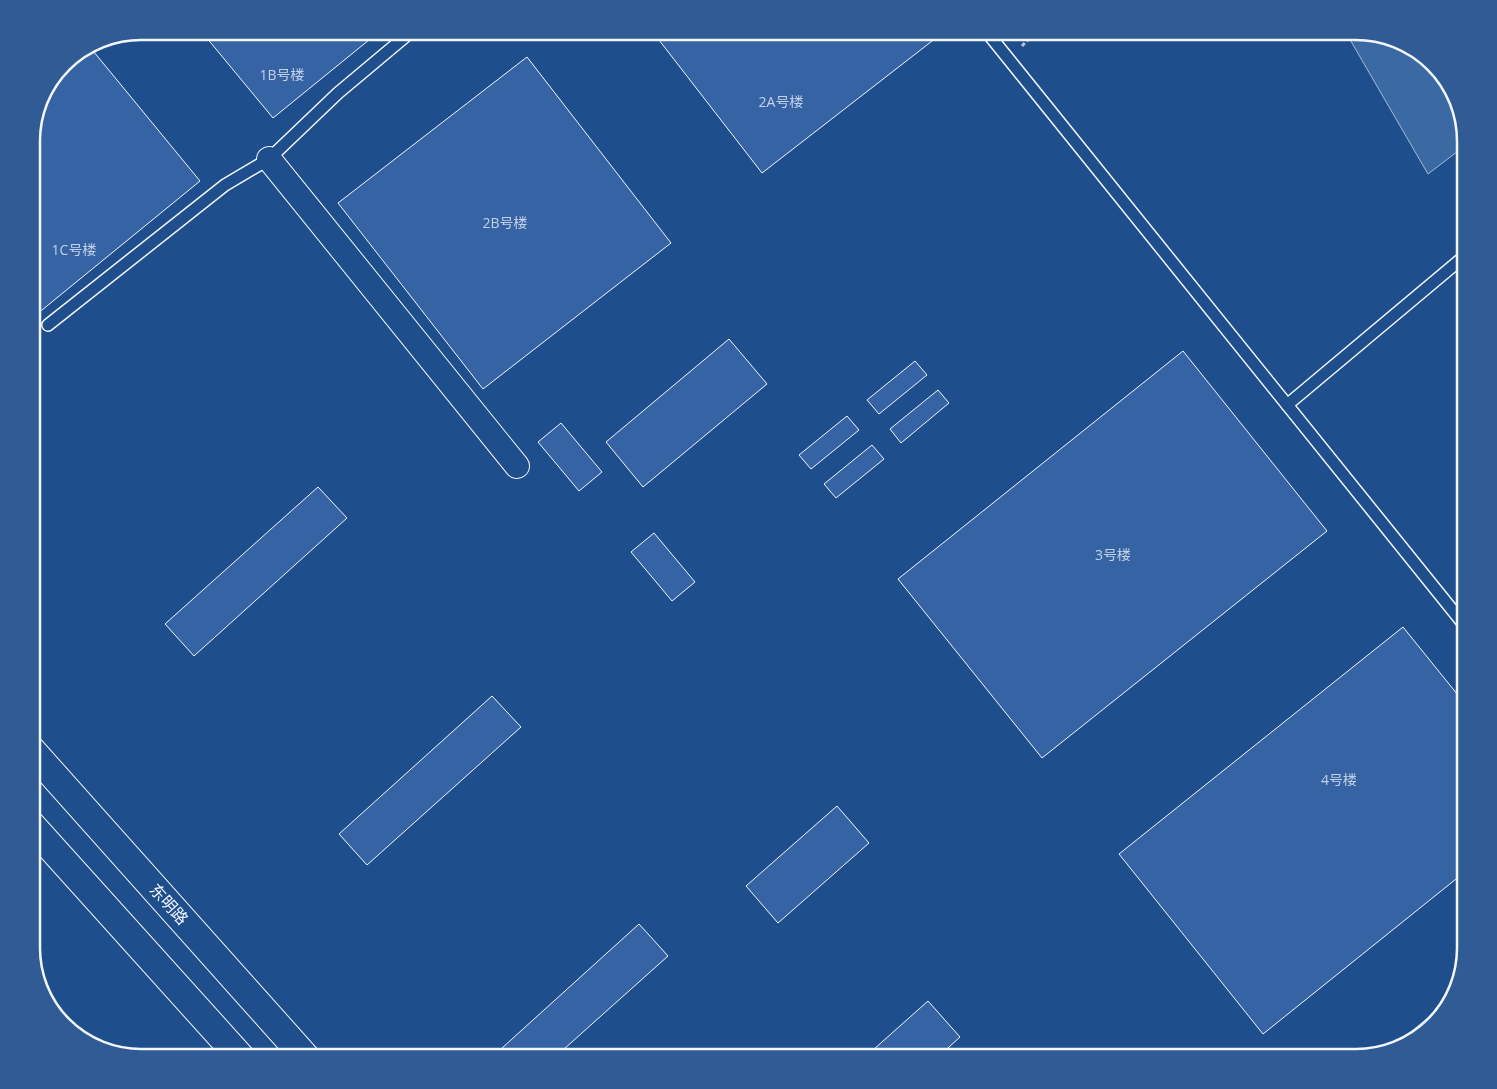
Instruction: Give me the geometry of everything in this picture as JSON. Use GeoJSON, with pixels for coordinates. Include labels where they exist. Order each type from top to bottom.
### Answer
{"type":"FeatureCollection","features":[{"type":"Feature","properties":{"kind":"main road","name":"东明路"},"geometry":{"type":"LineString","coordinates":[[40,759],[298,1049]]}},
{"type":"Feature","properties":{"kind":"main road"},"geometry":{"type":"LineString","coordinates":[[40,834],[234,1049]]}},
{"type":"Feature","properties":{"kind":"street"},"geometry":{"type":"LineString","coordinates":[[269,159],[517,466]]}},
{"type":"Feature","properties":{"kind":"lane"},"geometry":{"type":"LineString","coordinates":[[48,325],[225,185],[269,159],[338,92],[401,40]]}},
{"type":"Feature","properties":{"kind":"lane"},"geometry":{"type":"LineString","coordinates":[[993,40],[1457,616]]}},
{"type":"Feature","properties":{"kind":"lane"},"geometry":{"type":"LineString","coordinates":[[1287,405],[1457,263]]}},
{"type":"Feature","properties":{"kind":"shaded area"},"geometry":{"type":"Polygon","coordinates":[[[1350,40],[1376,42],[1401,50],[1418,61],[1432,74],[1447,96],[1454,115],[1457,152],[1428,174],[1350,40]]]}},
{"type":"Feature","properties":{"kind":"shaded area"},"geometry":{"type":"Polygon","coordinates":[[[1430,1016],[1418,1028],[1407,1035],[1430,1016]]]}},
{"type":"Feature","properties":{"kind":"building"},"geometry":{"type":"Polygon","coordinates":[[[208,40],[369,40],[273,118],[208,40]]]}},
{"type":"Feature","properties":{"kind":"building"},"geometry":{"type":"Polygon","coordinates":[[[659,40],[933,40],[762,173],[659,40]]]}},
{"type":"Feature","properties":{"kind":"building"},"geometry":{"type":"Polygon","coordinates":[[[94,52],[200,181],[40,312],[40,134],[43,115],[50,96],[65,74],[74,65],[94,52]]]}},
{"type":"Feature","properties":{"kind":"building"},"geometry":{"type":"Polygon","coordinates":[[[527,57],[671,243],[483,389],[338,203],[527,57]]]}},
{"type":"Feature","properties":{"kind":"building"},"geometry":{"type":"Polygon","coordinates":[[[729,339],[767,384],[643,487],[606,442],[729,339]]]}},
{"type":"Feature","properties":{"kind":"building"},"geometry":{"type":"Polygon","coordinates":[[[1183,351],[1327,531],[1042,758],[898,579],[1183,351]]]}},
{"type":"Feature","properties":{"kind":"building"},"geometry":{"type":"Polygon","coordinates":[[[915,361],[927,375],[879,414],[867,400],[915,361]]]}},
{"type":"Feature","properties":{"kind":"building"},"geometry":{"type":"Polygon","coordinates":[[[938,390],[949,403],[901,443],[890,429],[938,390]]]}},
{"type":"Feature","properties":{"kind":"building"},"geometry":{"type":"Polygon","coordinates":[[[847,416],[859,430],[811,469],[799,455],[847,416]]]}},
{"type":"Feature","properties":{"kind":"building"},"geometry":{"type":"Polygon","coordinates":[[[561,423],[602,472],[579,491],[538,442],[561,423]]]}},
{"type":"Feature","properties":{"kind":"building"},"geometry":{"type":"Polygon","coordinates":[[[872,445],[884,459],[836,498],[824,484],[872,445]]]}},
{"type":"Feature","properties":{"kind":"building"},"geometry":{"type":"Polygon","coordinates":[[[318,487],[347,518],[194,656],[165,624],[318,487]]]}},
{"type":"Feature","properties":{"kind":"building"},"geometry":{"type":"Polygon","coordinates":[[[654,533],[695,582],[672,601],[631,552],[654,533]]]}},
{"type":"Feature","properties":{"kind":"building"},"geometry":{"type":"Polygon","coordinates":[[[1403,627],[1457,694],[1457,878],[1263,1034],[1119,854],[1403,627]]]}},
{"type":"Feature","properties":{"kind":"building"},"geometry":{"type":"Polygon","coordinates":[[[492,696],[521,727],[367,865],[339,834],[492,696]]]}},
{"type":"Feature","properties":{"kind":"building"},"geometry":{"type":"Polygon","coordinates":[[[837,806],[869,843],[778,923],[746,886],[837,806]]]}},
{"type":"Feature","properties":{"kind":"building"},"geometry":{"type":"Polygon","coordinates":[[[639,924],[668,956],[564,1049],[501,1049],[639,924]]]}},
{"type":"Feature","properties":{"kind":"building"},"geometry":{"type":"Polygon","coordinates":[[[928,1001],[960,1037],[947,1049],[874,1049],[928,1001]]]}}]}
